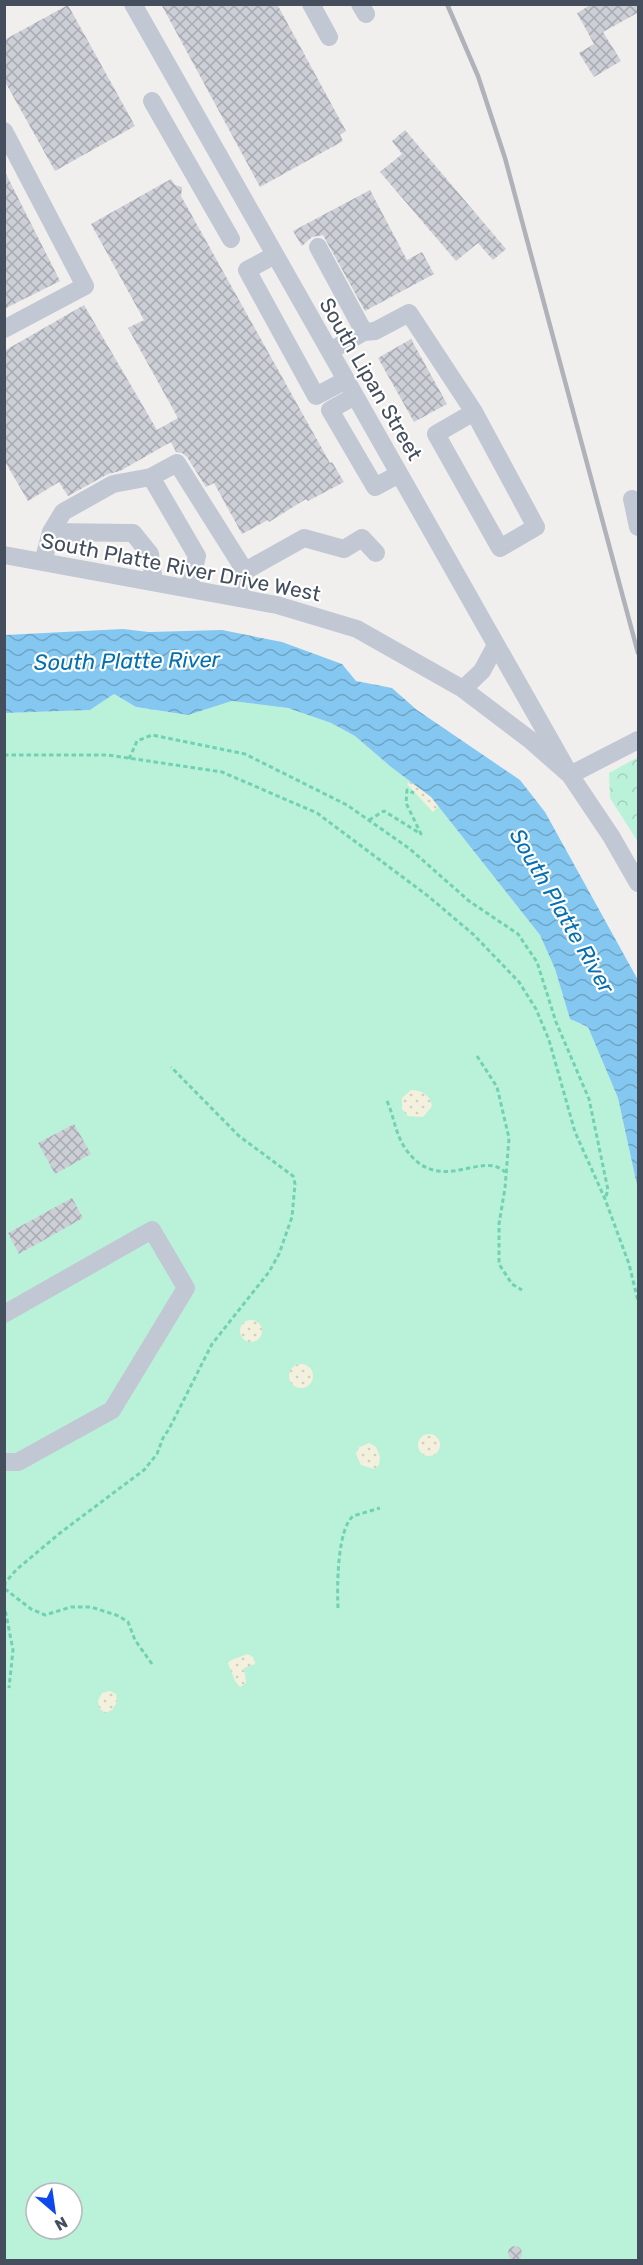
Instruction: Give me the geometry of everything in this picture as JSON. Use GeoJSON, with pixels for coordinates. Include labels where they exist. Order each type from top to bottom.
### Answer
{"type":"FeatureCollection","features":[{"type":"Feature","properties":{"kind":"street","name":"South Lipan Street"},"geometry":{"type":"LineString","coordinates":[[133,4],[570,775]]}},
{"type":"Feature","properties":{"kind":"street"},"geometry":{"type":"LineString","coordinates":[[310,4],[329,37]]}},
{"type":"Feature","properties":{"kind":"street"},"geometry":{"type":"LineString","coordinates":[[152,101],[231,239]]}},
{"type":"Feature","properties":{"kind":"street"},"geometry":{"type":"LineString","coordinates":[[176,142],[203,128]]}},
{"type":"Feature","properties":{"kind":"street"},"geometry":{"type":"LineString","coordinates":[[4,131],[85,286],[4,329]]}},
{"type":"Feature","properties":{"kind":"street"},"geometry":{"type":"LineString","coordinates":[[200,185],[227,170]]}},
{"type":"Feature","properties":{"kind":"street"},"geometry":{"type":"LineString","coordinates":[[318,247],[364,332]]}},
{"type":"Feature","properties":{"kind":"street"},"geometry":{"type":"LineString","coordinates":[[275,255],[247,270],[316,396],[346,380]]}},
{"type":"Feature","properties":{"kind":"street"},"geometry":{"type":"LineString","coordinates":[[330,351],[364,332],[375,331],[409,314],[474,412],[536,527],[500,548],[436,434],[474,412]]}},
{"type":"Feature","properties":{"kind":"street"},"geometry":{"type":"LineString","coordinates":[[355,396],[330,410],[375,488],[399,474]]}},
{"type":"Feature","properties":{"kind":"street"},"geometry":{"type":"LineString","coordinates":[[43,562],[51,532],[63,512],[113,484],[151,477],[177,463],[245,571],[240,598]]}},
{"type":"Feature","properties":{"kind":"street"},"geometry":{"type":"LineString","coordinates":[[151,477],[197,556],[189,588]]}},
{"type":"Feature","properties":{"kind":"street"},"geometry":{"type":"LineString","coordinates":[[632,499],[639,528]]}},
{"type":"Feature","properties":{"kind":"street"},"geometry":{"type":"LineString","coordinates":[[51,532],[133,533],[150,554],[154,582]]}},
{"type":"Feature","properties":{"kind":"street"},"geometry":{"type":"LineString","coordinates":[[245,571],[304,538],[344,549],[362,538],[376,553]]}},
{"type":"Feature","properties":{"kind":"street","name":"South Platte River Drive West"},"geometry":{"type":"LineString","coordinates":[[4,555],[277,605],[357,629],[463,689],[529,739],[570,775],[639,883]]}},
{"type":"Feature","properties":{"kind":"street"},"geometry":{"type":"LineString","coordinates":[[463,689],[483,671],[496,645]]}},
{"type":"Feature","properties":{"kind":"street"},"geometry":{"type":"LineString","coordinates":[[570,775],[639,740]]}},
{"type":"Feature","properties":{"kind":"street"},"geometry":{"type":"LineString","coordinates":[[4,1314],[152,1230],[186,1288],[111,1410],[18,1462],[4,1462]]}},
{"type":"Feature","properties":{"kind":"path"},"geometry":{"type":"LineString","coordinates":[[129,759],[137,741],[152,735],[245,754],[347,805],[410,849],[469,901],[518,934],[537,962],[556,1022],[590,1099],[608,1190],[605,1199]]}},
{"type":"Feature","properties":{"kind":"path"},"geometry":{"type":"LineString","coordinates":[[4,754],[108,755],[222,772],[317,813],[428,896],[474,935],[519,982],[536,1009],[549,1040],[575,1132],[605,1199],[629,1264],[639,1301]]}},
{"type":"Feature","properties":{"kind":"path"},"geometry":{"type":"LineString","coordinates":[[369,820],[384,811],[421,834],[406,803],[407,790],[414,793]]}},
{"type":"Feature","properties":{"kind":"path"},"geometry":{"type":"LineString","coordinates":[[477,1056],[497,1087],[509,1138],[499,1224],[499,1264],[512,1284],[522,1290]]}},
{"type":"Feature","properties":{"kind":"path"},"geometry":{"type":"LineString","coordinates":[[152,1664],[135,1640],[128,1622],[119,1616],[92,1607],[71,1607],[45,1615],[37,1613],[5,1589],[5,1582],[15,1570],[60,1533],[144,1470],[157,1454],[212,1344],[269,1272],[279,1254],[292,1217],[295,1185],[293,1176],[239,1136],[171,1067]]}},
{"type":"Feature","properties":{"kind":"path"},"geometry":{"type":"LineString","coordinates":[[387,1101],[400,1140],[411,1156],[421,1165],[429,1169],[450,1172],[491,1165],[506,1173]]}},
{"type":"Feature","properties":{"kind":"path"},"geometry":{"type":"LineString","coordinates":[[338,1608],[343,1532],[353,1516],[380,1508]]}},
{"type":"Feature","properties":{"kind":"path"},"geometry":{"type":"LineString","coordinates":[[4,1604],[13,1650],[9,1688]]}},
{"type":"Feature","properties":{"kind":"green space"},"geometry":{"type":"Polygon","coordinates":[[[114,694],[136,707],[188,715],[232,701],[288,708],[331,723],[355,736],[431,797],[540,935],[555,969],[570,1019],[588,1027],[618,1098],[638,1190],[638,2260],[5,2260],[5,713],[90,710],[114,694]]]}},
{"type":"Feature","properties":{"kind":"green space"},"geometry":{"type":"Polygon","coordinates":[[[638,757],[638,842],[610,798],[609,773],[638,757]]]}},
{"type":"Feature","properties":{"kind":"sand"},"geometry":{"type":"Polygon","coordinates":[[[421,776],[442,803],[433,812],[407,784],[421,776]]]}},
{"type":"Feature","properties":{"kind":"sand"},"geometry":{"type":"Polygon","coordinates":[[[411,1090],[425,1094],[431,1102],[432,1106],[423,1117],[408,1116],[402,1109],[402,1098],[411,1090]]]}},
{"type":"Feature","properties":{"kind":"sand"},"geometry":{"type":"Polygon","coordinates":[[[251,1320],[259,1323],[262,1331],[259,1339],[251,1342],[243,1339],[240,1331],[243,1323],[251,1320]]]}},
{"type":"Feature","properties":{"kind":"sand"},"geometry":{"type":"Polygon","coordinates":[[[301,1364],[309,1368],[313,1376],[309,1384],[301,1388],[293,1384],[289,1376],[293,1368],[301,1364]]]}},
{"type":"Feature","properties":{"kind":"sand"},"geometry":{"type":"Polygon","coordinates":[[[429,1434],[437,1437],[440,1445],[437,1453],[429,1456],[421,1453],[418,1445],[421,1437],[429,1434]]]}},
{"type":"Feature","properties":{"kind":"sand"},"geometry":{"type":"Polygon","coordinates":[[[369,1443],[376,1447],[380,1457],[379,1465],[374,1469],[361,1465],[356,1454],[358,1448],[369,1443]]]}},
{"type":"Feature","properties":{"kind":"sand"},"geometry":{"type":"Polygon","coordinates":[[[248,1654],[254,1658],[255,1664],[244,1668],[246,1683],[240,1687],[228,1663],[248,1654]]]}},
{"type":"Feature","properties":{"kind":"sand"},"geometry":{"type":"Polygon","coordinates":[[[110,1691],[116,1694],[117,1702],[112,1710],[105,1713],[99,1708],[98,1701],[102,1693],[110,1691]]]}},
{"type":"Feature","properties":{"kind":"water","name":"South Platte River"},"geometry":{"type":"Polygon","coordinates":[[[123,629],[149,632],[222,630],[282,642],[342,664],[356,681],[392,688],[417,710],[520,780],[545,812],[638,980],[638,1190],[618,1098],[588,1027],[570,1019],[555,969],[540,935],[431,797],[355,736],[331,723],[288,708],[232,701],[188,715],[136,707],[114,694],[90,710],[5,713],[5,635],[123,629]]]}},
{"type":"Feature","properties":{"kind":"building"},"geometry":{"type":"Polygon","coordinates":[[[161,4],[277,4],[346,131],[340,135],[343,141],[260,187],[161,4]]]}},
{"type":"Feature","properties":{"kind":"building"},"geometry":{"type":"Polygon","coordinates":[[[592,4],[639,4],[639,12],[603,32],[621,61],[594,77],[579,53],[594,44],[577,13],[592,4]]]}},
{"type":"Feature","properties":{"kind":"building"},"geometry":{"type":"Polygon","coordinates":[[[68,5],[135,126],[55,171],[4,80],[4,40],[68,5]]]}},
{"type":"Feature","properties":{"kind":"building"},"geometry":{"type":"Polygon","coordinates":[[[405,130],[506,249],[493,260],[478,243],[456,261],[380,172],[402,154],[392,141],[405,130]]]}},
{"type":"Feature","properties":{"kind":"building"},"geometry":{"type":"Polygon","coordinates":[[[4,170],[60,281],[4,309],[4,170]]]}},
{"type":"Feature","properties":{"kind":"building"},"geometry":{"type":"Polygon","coordinates":[[[171,179],[175,185],[182,187],[181,196],[330,463],[332,462],[344,482],[308,501],[306,499],[269,522],[268,520],[242,534],[214,483],[206,487],[187,457],[176,452],[171,442],[120,471],[108,474],[68,496],[59,482],[28,501],[4,460],[4,351],[84,305],[157,430],[178,418],[128,328],[144,320],[91,224],[171,179]]]}},
{"type":"Feature","properties":{"kind":"building"},"geometry":{"type":"Polygon","coordinates":[[[370,190],[407,260],[422,252],[434,274],[365,311],[323,235],[312,237],[302,246],[293,231],[370,190]]]}},
{"type":"Feature","properties":{"kind":"building"},"geometry":{"type":"Polygon","coordinates":[[[411,339],[447,404],[414,422],[378,358],[411,339]]]}},
{"type":"Feature","properties":{"kind":"building"},"geometry":{"type":"Polygon","coordinates":[[[74,1124],[91,1154],[55,1174],[38,1143],[74,1124]]]}},
{"type":"Feature","properties":{"kind":"building"},"geometry":{"type":"Polygon","coordinates":[[[72,1198],[83,1218],[19,1254],[8,1233],[72,1198]]]}},
{"type":"Feature","properties":{"kind":"building"},"geometry":{"type":"Polygon","coordinates":[[[512,2246],[518,2246],[522,2253],[518,2260],[512,2260],[508,2256],[508,2250],[512,2246]]]}},
{"type":"Feature","properties":{"kind":"railway"},"geometry":{"type":"LineString","coordinates":[[447,4],[478,76],[505,158],[638,653]]}}]}
